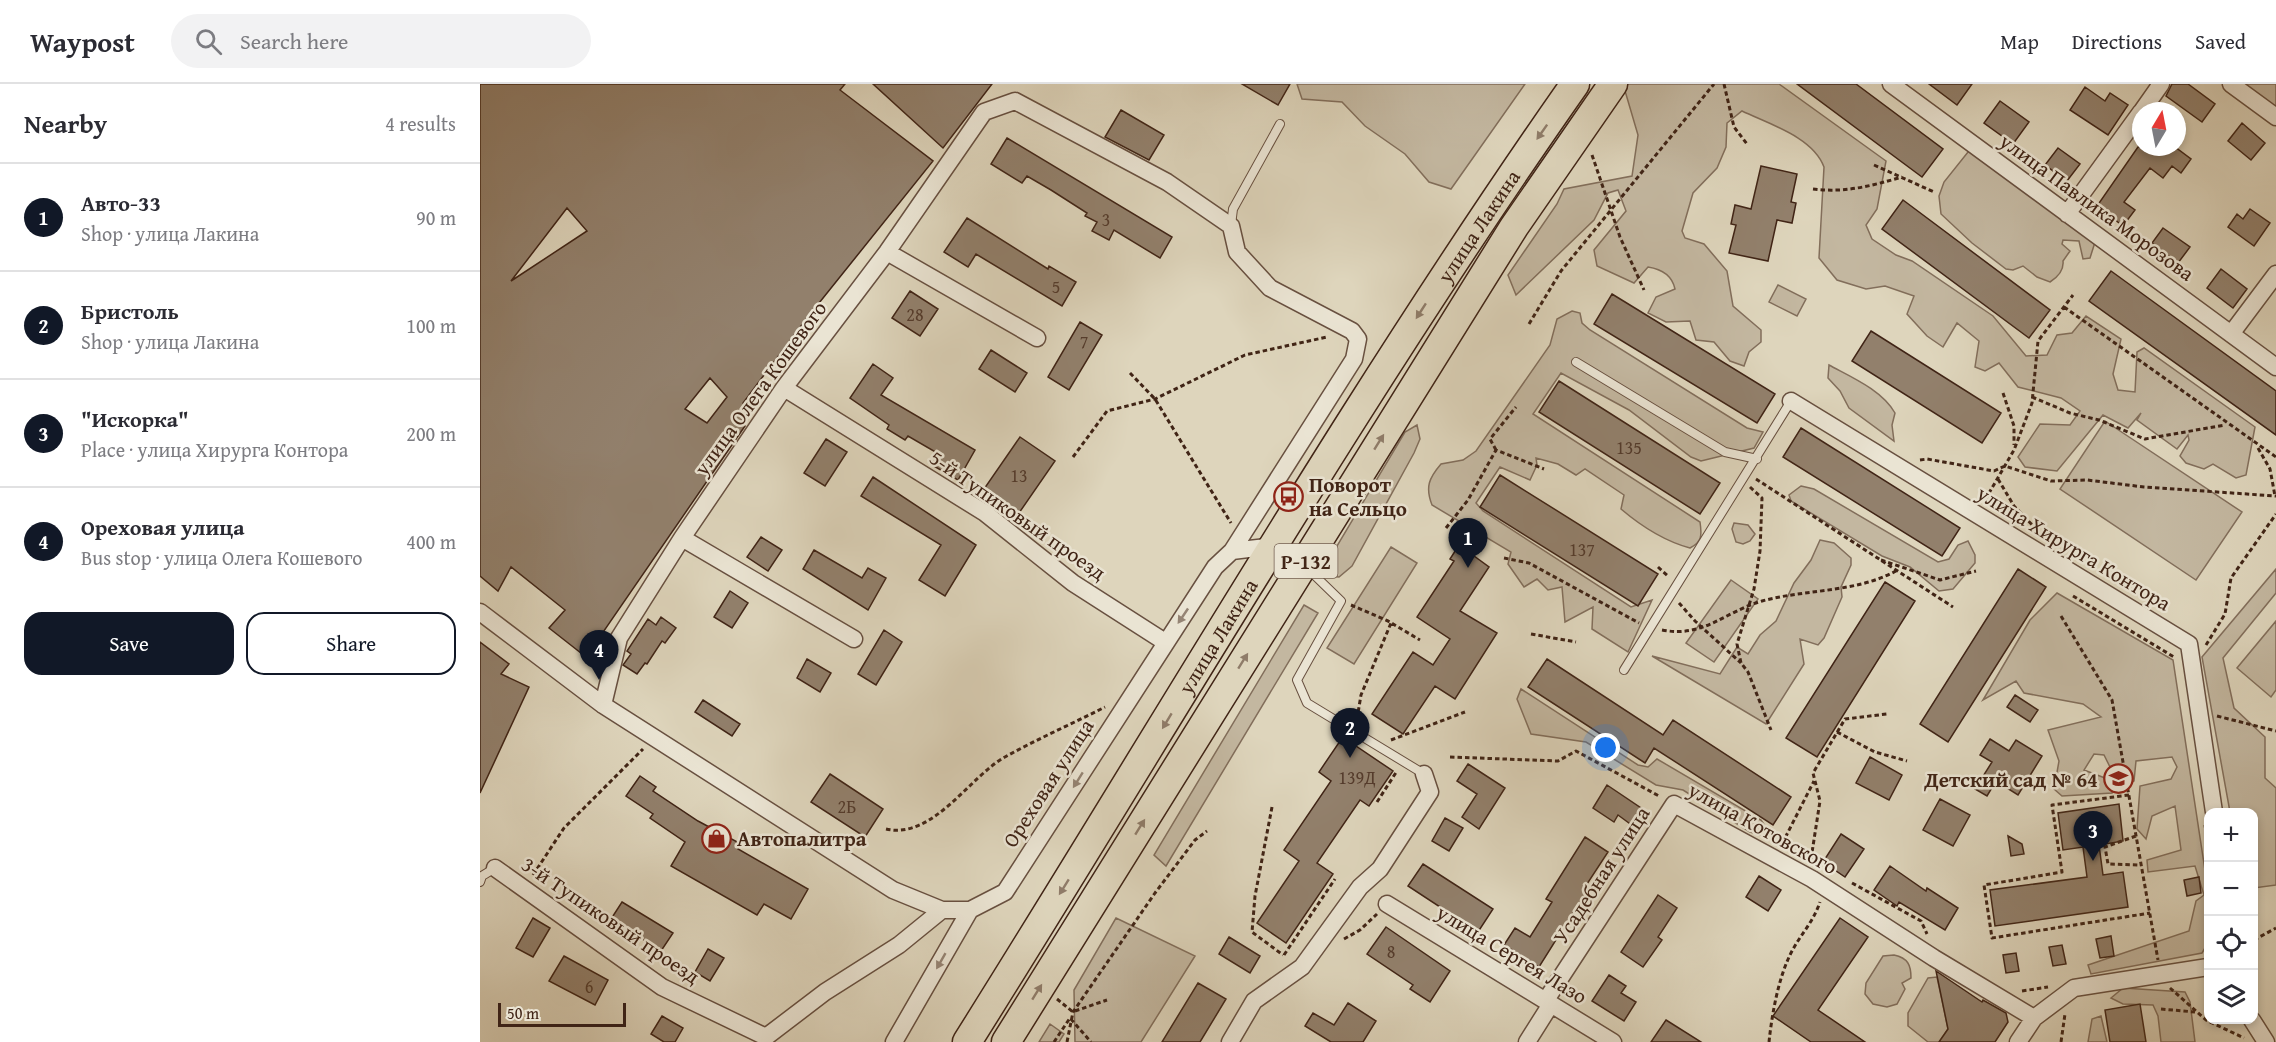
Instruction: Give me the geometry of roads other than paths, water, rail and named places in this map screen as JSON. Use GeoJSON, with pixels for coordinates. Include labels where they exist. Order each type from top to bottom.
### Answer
{"type":"FeatureCollection","features":[{"type":"Feature","properties":{"kind":"highway","name":"улица Лакина"},"geometry":{"type":"LineString","coordinates":[[967,1042],[1274,546],[1477,224],[1575,84]]}},
{"type":"Feature","properties":{"kind":"highway","name":"улица Лакина"},"geometry":{"type":"LineString","coordinates":[[1006,1042],[1514,227],[1613,84]]}},
{"type":"Feature","properties":{"kind":"street"},"geometry":{"type":"LineString","coordinates":[[2148,102],[2161,84]]}},
{"type":"Feature","properties":{"kind":"street"},"geometry":{"type":"LineString","coordinates":[[2231,84],[2276,117]]}},
{"type":"Feature","properties":{"kind":"street","name":"улица Павлика Морозова"},"geometry":{"type":"LineString","coordinates":[[1899,86],[2276,367]]}},
{"type":"Feature","properties":{"kind":"street","name":"улица Олега Кошевого"},"geometry":{"type":"LineString","coordinates":[[603,705],[619,638],[681,537],[784,388],[888,252],[984,112],[1015,101],[1167,182],[1231,226]]}},
{"type":"Feature","properties":{"kind":"street"},"geometry":{"type":"LineString","coordinates":[[2067,213],[2132,123]]}},
{"type":"Feature","properties":{"kind":"street","name":"Ореховая улица"},"geometry":{"type":"LineString","coordinates":[[480,612],[603,705],[893,890],[942,910],[970,910],[1005,892],[1165,642],[1215,567],[1232,551],[1354,359],[1355,335],[1270,288],[1237,252],[1231,226]]}},
{"type":"Feature","properties":{"kind":"street"},"geometry":{"type":"LineString","coordinates":[[888,252],[1037,338]]}},
{"type":"Feature","properties":{"kind":"street"},"geometry":{"type":"LineString","coordinates":[[2231,334],[2276,274]]}},
{"type":"Feature","properties":{"kind":"street","name":"5-й Тупиковый проезд"},"geometry":{"type":"LineString","coordinates":[[784,388],[985,513],[1073,583],[1165,642]]}},
{"type":"Feature","properties":{"kind":"street","name":"улица Хирурга Контора"},"geometry":{"type":"LineString","coordinates":[[1791,401],[2189,644],[2184,658],[2208,808]]}},
{"type":"Feature","properties":{"kind":"street"},"geometry":{"type":"LineString","coordinates":[[681,537],[854,639]]}},
{"type":"Feature","properties":{"kind":"street"},"geometry":{"type":"LineString","coordinates":[[1232,551],[1274,546]]}},
{"type":"Feature","properties":{"kind":"street"},"geometry":{"type":"LineString","coordinates":[[1230,1042],[1254,1001],[1302,967],[1360,887],[1380,869],[1430,792],[1424,774]]}},
{"type":"Feature","properties":{"kind":"street","name":"улица Котовского"},"geometry":{"type":"LineString","coordinates":[[1674,804],[1772,857],[2034,1018]]}},
{"type":"Feature","properties":{"kind":"street","name":"Усадебная улица"},"geometry":{"type":"LineString","coordinates":[[1527,1042],[1548,1002],[1674,804]]}},
{"type":"Feature","properties":{"kind":"street","name":"3-й Тупиковый проезд"},"geometry":{"type":"LineString","coordinates":[[495,868],[662,987],[764,1040],[825,992],[899,945],[942,910]]}},
{"type":"Feature","properties":{"kind":"street","name":"улица Сергея Лазо"},"geometry":{"type":"LineString","coordinates":[[1387,904],[1613,1042]]}},
{"type":"Feature","properties":{"kind":"street"},"geometry":{"type":"LineString","coordinates":[[894,1042],[970,910]]}},
{"type":"Feature","properties":{"kind":"street"},"geometry":{"type":"LineString","coordinates":[[2018,1042],[2034,1018],[2074,988],[2157,970],[2204,967]]}},
{"type":"Feature","properties":{"kind":"street"},"geometry":{"type":"LineString","coordinates":[[2255,1024],[2266,1042]]}},
{"type":"Feature","properties":{"kind":"lane"},"geometry":{"type":"LineString","coordinates":[[1231,226],[1233,209],[1280,124]]}},
{"type":"Feature","properties":{"kind":"lane"},"geometry":{"type":"LineString","coordinates":[[1576,362],[1725,452],[1757,459]]}},
{"type":"Feature","properties":{"kind":"lane"},"geometry":{"type":"LineString","coordinates":[[1624,670],[1791,401]]}},
{"type":"Feature","properties":{"kind":"lane"},"geometry":{"type":"LineString","coordinates":[[1303,565],[1341,601],[1297,680],[1307,703],[1424,774]]}},
{"type":"Feature","properties":{"kind":"lane"},"geometry":{"type":"LineString","coordinates":[[480,882],[483,876],[495,868]]}},
{"type":"Feature","properties":{"kind":"place","name":"Поворот на Сельцо"},"geometry":{"type":"Point","coordinates":[1288,496]}},
{"type":"Feature","properties":{"kind":"place","name":"Авто-33"},"geometry":{"type":"Point","coordinates":[1468,568]}},
{"type":"Feature","properties":{"kind":"place","name":"Ореховая улица"},"geometry":{"type":"Point","coordinates":[599,680]}},
{"type":"Feature","properties":{"kind":"place","name":"Бристоль"},"geometry":{"type":"Point","coordinates":[1350,758]}},
{"type":"Feature","properties":{"kind":"place","name":"Детский сад № 64"},"geometry":{"type":"Point","coordinates":[2119,779]}},
{"type":"Feature","properties":{"kind":"place","name":"Автопалитра"},"geometry":{"type":"Point","coordinates":[716,838]}},
{"type":"Feature","properties":{"kind":"place","name":"\"Искорка\""},"geometry":{"type":"Point","coordinates":[2093,861]}}]}
